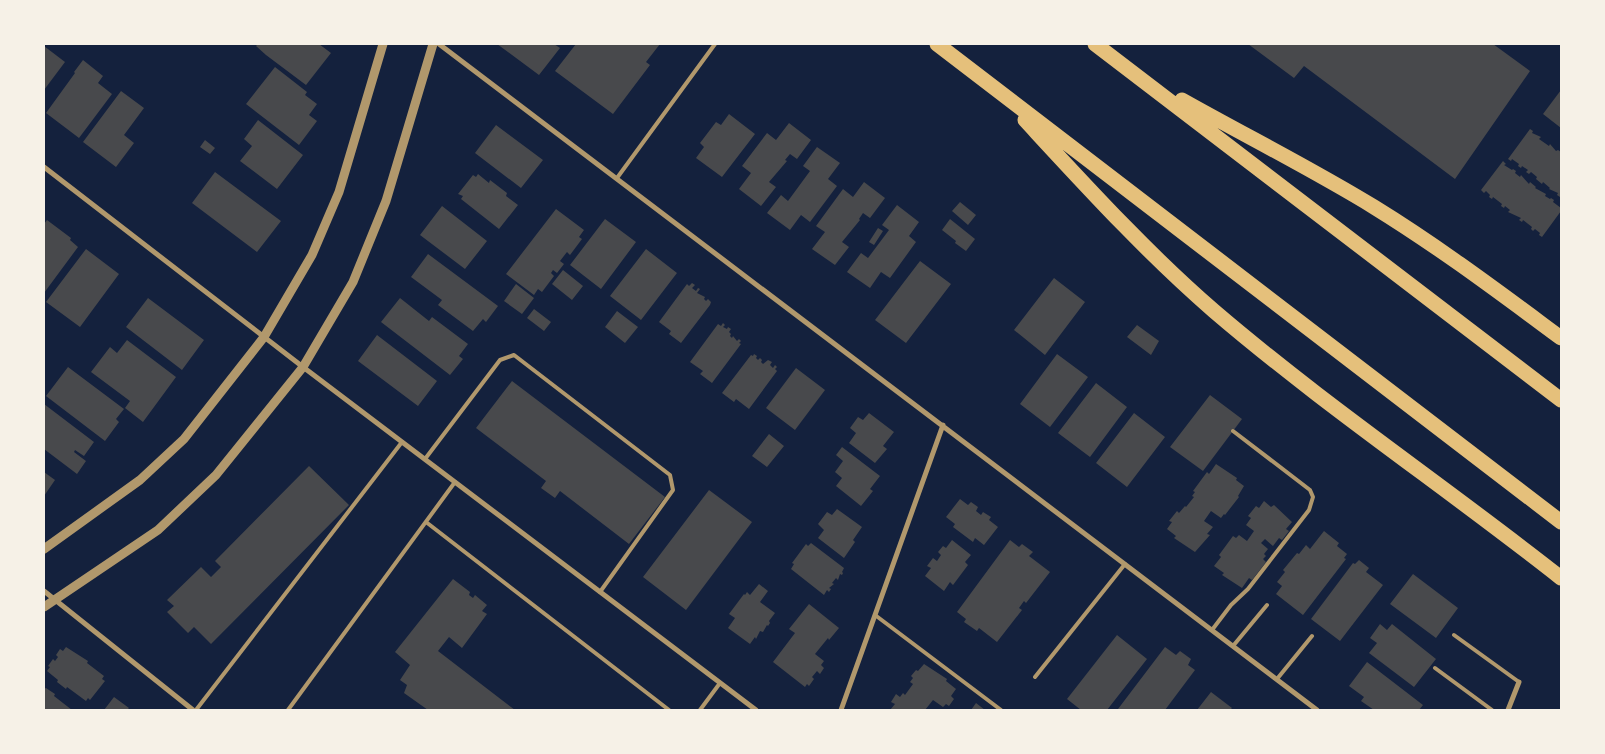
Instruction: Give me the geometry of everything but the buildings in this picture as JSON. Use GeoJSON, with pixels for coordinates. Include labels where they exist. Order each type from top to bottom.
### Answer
{"type":"FeatureCollection","features":[{"type":"Feature","properties":{"kind":"highway"},"geometry":{"type":"LineString","coordinates":[[937,44],[1561,522]]}},
{"type":"Feature","properties":{"kind":"highway"},"geometry":{"type":"LineString","coordinates":[[1095,44],[1561,400]]}},
{"type":"Feature","properties":{"kind":"highway"},"geometry":{"type":"LineString","coordinates":[[1139,77],[1375,208],[1464,268],[1561,338]]}},
{"type":"Feature","properties":{"kind":"highway"},"geometry":{"type":"LineString","coordinates":[[995,88],[1111,212],[1214,311],[1319,396],[1561,578]]}},
{"type":"Feature","properties":{"kind":"street"},"geometry":{"type":"LineString","coordinates":[[44,549],[140,480],[184,439],[264,337],[312,255],[339,192],[383,44]]}},
{"type":"Feature","properties":{"kind":"street"},"geometry":{"type":"LineString","coordinates":[[44,607],[158,530],[216,475],[303,367],[352,282],[386,201],[433,44]]}},
{"type":"Feature","properties":{"kind":"street"},"geometry":{"type":"LineString","coordinates":[[439,44],[1317,710]]}},
{"type":"Feature","properties":{"kind":"street"},"geometry":{"type":"LineString","coordinates":[[44,167],[303,367],[756,710]]}},
{"type":"Feature","properties":{"kind":"street"},"geometry":{"type":"LineString","coordinates":[[841,710],[943,426]]}},
{"type":"Feature","properties":{"kind":"street"},"geometry":{"type":"LineString","coordinates":[[44,592],[194,710]]}},
{"type":"Feature","properties":{"kind":"street"},"geometry":{"type":"LineString","coordinates":[[1508,710],[1519,682]]}},
{"type":"Feature","properties":{"kind":"lane"},"geometry":{"type":"LineString","coordinates":[[617,178],[715,44]]}},
{"type":"Feature","properties":{"kind":"lane"},"geometry":{"type":"LineString","coordinates":[[425,460],[500,360],[514,355],[670,475],[673,490],[600,592]]}},
{"type":"Feature","properties":{"kind":"lane"},"geometry":{"type":"LineString","coordinates":[[1212,630],[1231,605],[1248,589],[1309,510],[1313,497],[1310,490],[1233,431]]}},
{"type":"Feature","properties":{"kind":"lane"},"geometry":{"type":"LineString","coordinates":[[194,710],[402,442]]}},
{"type":"Feature","properties":{"kind":"lane"},"geometry":{"type":"LineString","coordinates":[[288,710],[455,482]]}},
{"type":"Feature","properties":{"kind":"lane"},"geometry":{"type":"LineString","coordinates":[[426,522],[669,710]]}},
{"type":"Feature","properties":{"kind":"lane"},"geometry":{"type":"LineString","coordinates":[[1035,677],[1125,564]]}},
{"type":"Feature","properties":{"kind":"lane"},"geometry":{"type":"LineString","coordinates":[[1233,646],[1267,605]]}},
{"type":"Feature","properties":{"kind":"lane"},"geometry":{"type":"LineString","coordinates":[[875,615],[1001,710]]}},
{"type":"Feature","properties":{"kind":"lane"},"geometry":{"type":"LineString","coordinates":[[1454,634],[1519,682]]}},
{"type":"Feature","properties":{"kind":"lane"},"geometry":{"type":"LineString","coordinates":[[1277,679],[1312,636]]}},
{"type":"Feature","properties":{"kind":"lane"},"geometry":{"type":"LineString","coordinates":[[1436,668],[1492,710]]}},
{"type":"Feature","properties":{"kind":"lane"},"geometry":{"type":"LineString","coordinates":[[700,710],[720,683]]}}]}
